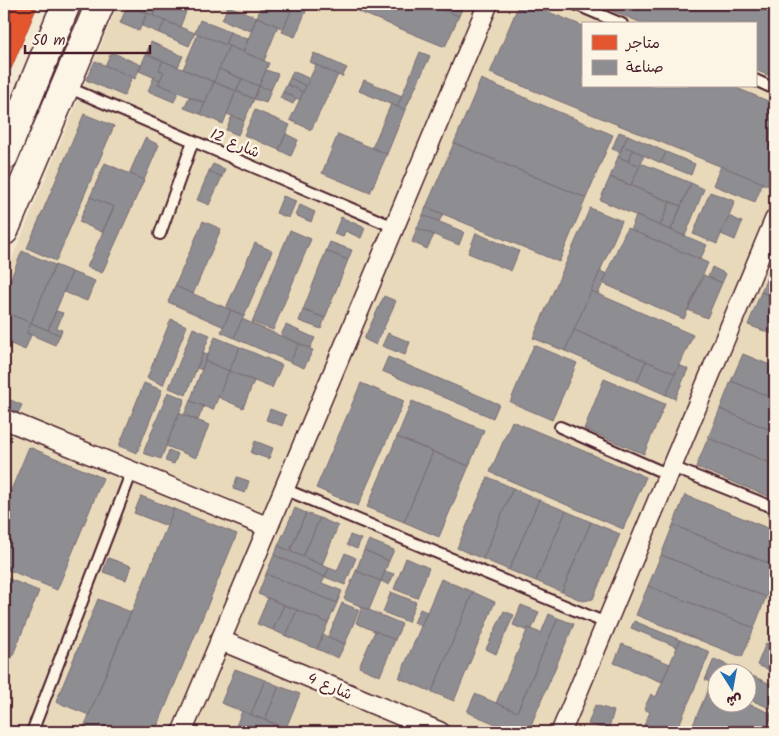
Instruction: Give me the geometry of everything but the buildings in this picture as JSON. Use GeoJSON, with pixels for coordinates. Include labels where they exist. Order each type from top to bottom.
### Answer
{"type":"FeatureCollection","features":[{"type":"Feature","properties":{"kind":"main road"},"geometry":{"type":"LineString","coordinates":[[5,148],[66,4]]}},
{"type":"Feature","properties":{"kind":"main road"},"geometry":{"type":"LineString","coordinates":[[4,231],[100,4]]}},
{"type":"Feature","properties":{"kind":"street"},"geometry":{"type":"LineString","coordinates":[[182,732],[488,4]]}},
{"type":"Feature","properties":{"kind":"street"},"geometry":{"type":"LineString","coordinates":[[561,732],[775,219]]}},
{"type":"Feature","properties":{"kind":"street"},"geometry":{"type":"LineString","coordinates":[[4,419],[268,527]]}},
{"type":"Feature","properties":{"kind":"street","name":"شارع 4"},"geometry":{"type":"LineString","coordinates":[[220,640],[440,732]]}},
{"type":"Feature","properties":{"kind":"lane"},"geometry":{"type":"LineString","coordinates":[[575,4],[617,22]]}},
{"type":"Feature","properties":{"kind":"lane"},"geometry":{"type":"LineString","coordinates":[[756,80],[775,89]]}},
{"type":"Feature","properties":{"kind":"lane","name":"شارع 12"},"geometry":{"type":"LineString","coordinates":[[64,86],[394,228]]}},
{"type":"Feature","properties":{"kind":"lane"},"geometry":{"type":"LineString","coordinates":[[160,234],[192,141]]}},
{"type":"Feature","properties":{"kind":"lane"},"geometry":{"type":"LineString","coordinates":[[560,427],[670,471],[775,508]]}},
{"type":"Feature","properties":{"kind":"lane"},"geometry":{"type":"LineString","coordinates":[[32,732],[132,472]]}},
{"type":"Feature","properties":{"kind":"lane"},"geometry":{"type":"LineString","coordinates":[[284,489],[606,623]]}},
{"type":"Feature","properties":{"kind":"shaded area"},"geometry":{"type":"Polygon","coordinates":[[[118,4],[775,4],[775,732],[4,732],[4,278],[118,4]]]}}]}
